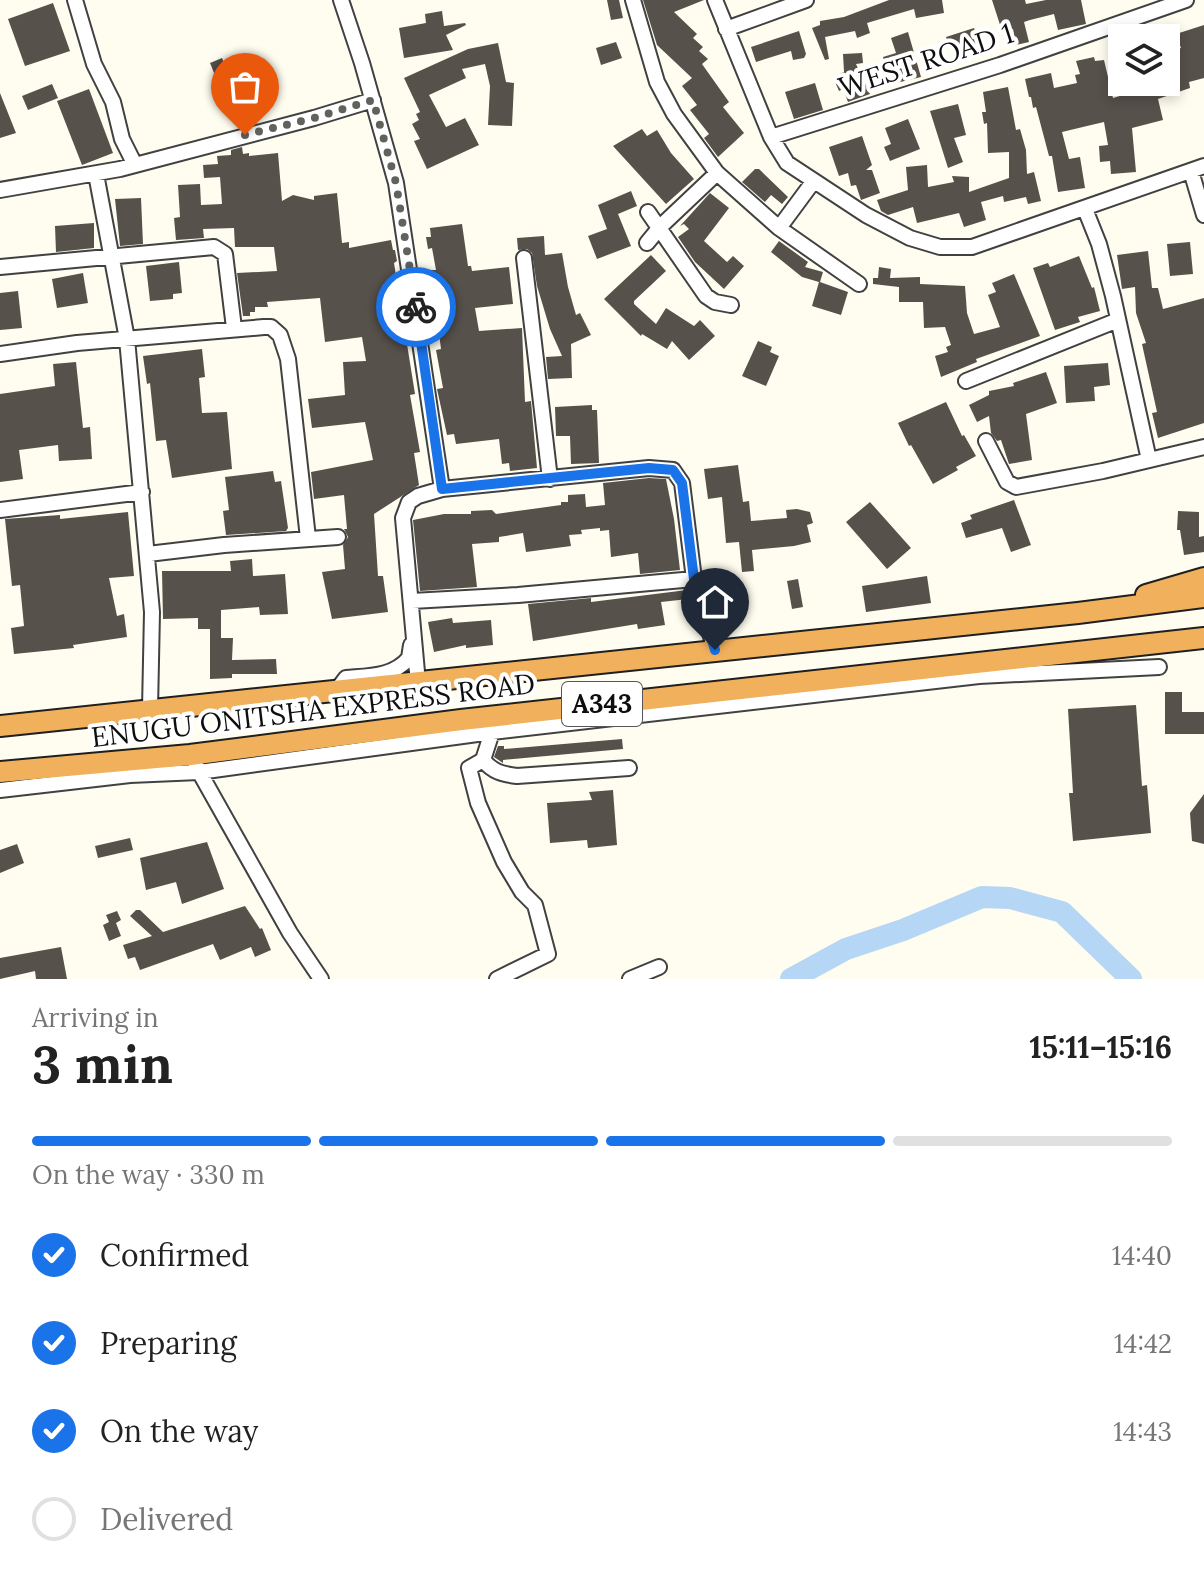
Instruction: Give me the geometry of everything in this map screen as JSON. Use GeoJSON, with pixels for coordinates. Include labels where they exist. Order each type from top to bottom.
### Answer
{"type":"FeatureCollection","features":[{"type":"Feature","properties":{"kind":"highway"},"geometry":{"type":"LineString","coordinates":[[1078,613],[1204,578]]}},
{"type":"Feature","properties":{"kind":"highway","name":"ENUGU ONITSHA EXPRESS ROAD"},"geometry":{"type":"LineString","coordinates":[[0,726],[1078,613],[1204,597]]}},
{"type":"Feature","properties":{"kind":"highway","name":"ENUGU ONITSHA EXPRESS ROAD"},"geometry":{"type":"LineString","coordinates":[[0,772],[194,763],[461,720],[1204,638]]}},
{"type":"Feature","properties":{"kind":"highway"},"geometry":{"type":"LineString","coordinates":[[1147,643],[1154,648],[1204,651]]}},
{"type":"Feature","properties":{"kind":"street"},"geometry":{"type":"LineString","coordinates":[[75,0],[94,64],[113,102],[125,148],[135,165]]}},
{"type":"Feature","properties":{"kind":"street"},"geometry":{"type":"LineString","coordinates":[[341,0],[396,183],[442,489]]}},
{"type":"Feature","properties":{"kind":"street"},"geometry":{"type":"LineString","coordinates":[[633,0],[657,82],[674,114],[717,173],[779,228],[859,284]]}},
{"type":"Feature","properties":{"kind":"street"},"geometry":{"type":"LineString","coordinates":[[715,0],[771,137],[787,163],[866,215],[910,238],[940,247],[972,247],[1198,169],[1204,215]]}},
{"type":"Feature","properties":{"kind":"street"},"geometry":{"type":"LineString","coordinates":[[726,29],[806,0]]}},
{"type":"Feature","properties":{"kind":"street","name":"WEST ROAD 1"},"geometry":{"type":"LineString","coordinates":[[771,137],[1000,65],[1186,0]]}},
{"type":"Feature","properties":{"kind":"street"},"geometry":{"type":"LineString","coordinates":[[0,190],[135,165],[373,100]]}},
{"type":"Feature","properties":{"kind":"street"},"geometry":{"type":"LineString","coordinates":[[647,243],[717,173]]}},
{"type":"Feature","properties":{"kind":"street"},"geometry":{"type":"LineString","coordinates":[[96,174],[127,339],[152,612],[150,709]]}},
{"type":"Feature","properties":{"kind":"street"},"geometry":{"type":"LineString","coordinates":[[779,228],[813,182]]}},
{"type":"Feature","properties":{"kind":"street"},"geometry":{"type":"LineString","coordinates":[[1085,209],[1099,244],[1149,460]]}},
{"type":"Feature","properties":{"kind":"street"},"geometry":{"type":"LineString","coordinates":[[648,212],[661,226],[706,296],[715,302],[731,305]]}},
{"type":"Feature","properties":{"kind":"street"},"geometry":{"type":"LineString","coordinates":[[0,267],[219,248],[225,254],[234,328]]}},
{"type":"Feature","properties":{"kind":"street"},"geometry":{"type":"LineString","coordinates":[[524,258],[550,479]]}},
{"type":"Feature","properties":{"kind":"street"},"geometry":{"type":"LineString","coordinates":[[966,381],[1118,320]]}},
{"type":"Feature","properties":{"kind":"street"},"geometry":{"type":"LineString","coordinates":[[0,354],[77,343],[271,327],[284,342],[288,359],[308,538]]}},
{"type":"Feature","properties":{"kind":"street"},"geometry":{"type":"LineString","coordinates":[[986,441],[1007,482],[1016,487],[1103,471],[1204,447]]}},
{"type":"Feature","properties":{"kind":"street"},"geometry":{"type":"LineString","coordinates":[[418,683],[404,510],[418,496],[442,489],[649,468],[673,470],[682,483],[685,495],[694,579],[715,650]]}},
{"type":"Feature","properties":{"kind":"street"},"geometry":{"type":"LineString","coordinates":[[0,510],[142,492]]}},
{"type":"Feature","properties":{"kind":"street"},"geometry":{"type":"LineString","coordinates":[[148,554],[338,537]]}},
{"type":"Feature","properties":{"kind":"street"},"geometry":{"type":"LineString","coordinates":[[412,601],[694,579]]}},
{"type":"Feature","properties":{"kind":"street"},"geometry":{"type":"LineString","coordinates":[[337,690],[346,678],[394,671],[409,658],[414,637]]}},
{"type":"Feature","properties":{"kind":"street"},"geometry":{"type":"LineString","coordinates":[[0,790],[130,775],[194,763],[979,676],[1159,667]]}},
{"type":"Feature","properties":{"kind":"street"},"geometry":{"type":"LineString","coordinates":[[492,732],[483,760],[469,768],[478,803],[504,862],[522,892],[535,905],[548,954],[497,979]]}},
{"type":"Feature","properties":{"kind":"street"},"geometry":{"type":"LineString","coordinates":[[483,760],[491,770],[517,776],[629,768]]}},
{"type":"Feature","properties":{"kind":"street"},"geometry":{"type":"LineString","coordinates":[[194,763],[290,933],[321,979]]}},
{"type":"Feature","properties":{"kind":"street"},"geometry":{"type":"LineString","coordinates":[[630,979],[659,967]]}},
{"type":"Feature","properties":{"kind":"building"},"geometry":{"type":"Polygon","coordinates":[[[607,0],[619,0],[623,18],[611,20],[607,0]]]}},
{"type":"Feature","properties":{"kind":"building"},"geometry":{"type":"Polygon","coordinates":[[[643,0],[704,0],[674,12],[697,34],[693,38],[703,47],[699,51],[708,59],[702,64],[729,102],[723,107],[744,133],[718,157],[704,138],[709,134],[690,110],[697,105],[682,86],[692,78],[657,45],[643,0]]]}},
{"type":"Feature","properties":{"kind":"building"},"geometry":{"type":"Polygon","coordinates":[[[889,0],[942,0],[944,13],[916,18],[914,9],[867,23],[870,33],[857,38],[855,31],[825,37],[829,59],[825,60],[812,28],[820,25],[820,21],[844,17],[889,0]]]}},
{"type":"Feature","properties":{"kind":"building"},"geometry":{"type":"Polygon","coordinates":[[[992,0],[1025,0],[1026,4],[1046,0],[1081,0],[1086,24],[1058,30],[1054,14],[1030,20],[1024,22],[1029,42],[1016,45],[1013,29],[1002,31],[992,0]]]}},
{"type":"Feature","properties":{"kind":"building"},"geometry":{"type":"Polygon","coordinates":[[[53,3],[70,51],[25,66],[8,19],[53,3]]]}},
{"type":"Feature","properties":{"kind":"building"},"geometry":{"type":"Polygon","coordinates":[[[442,11],[444,26],[466,25],[446,35],[453,50],[404,58],[399,28],[426,23],[425,14],[442,11]]]}},
{"type":"Feature","properties":{"kind":"building"},"geometry":{"type":"Polygon","coordinates":[[[1204,25],[1204,78],[1189,82],[1190,88],[1180,91],[1181,48],[1180,33],[1204,25]]]}},
{"type":"Feature","properties":{"kind":"building"},"geometry":{"type":"Polygon","coordinates":[[[974,28],[982,54],[964,60],[959,43],[949,46],[946,37],[974,28]]]}},
{"type":"Feature","properties":{"kind":"building"},"geometry":{"type":"Polygon","coordinates":[[[799,31],[806,54],[804,58],[793,60],[791,51],[756,62],[751,47],[799,31]]]}},
{"type":"Feature","properties":{"kind":"building"},"geometry":{"type":"Polygon","coordinates":[[[908,32],[921,77],[892,84],[883,57],[896,53],[891,38],[908,32]]]}},
{"type":"Feature","properties":{"kind":"building"},"geometry":{"type":"Polygon","coordinates":[[[616,42],[622,58],[601,65],[596,48],[616,42]]]}},
{"type":"Feature","properties":{"kind":"building"},"geometry":{"type":"Polygon","coordinates":[[[498,43],[506,82],[514,83],[512,126],[488,125],[490,86],[485,64],[462,69],[466,78],[429,95],[446,127],[465,118],[479,145],[427,169],[414,141],[420,139],[412,124],[419,120],[416,114],[420,112],[404,78],[468,49],[498,43]]]}},
{"type":"Feature","properties":{"kind":"building"},"geometry":{"type":"Polygon","coordinates":[[[862,53],[863,63],[856,64],[870,94],[848,102],[843,89],[839,91],[833,77],[844,72],[843,54],[862,53]]]}},
{"type":"Feature","properties":{"kind":"building"},"geometry":{"type":"Polygon","coordinates":[[[1094,57],[1095,61],[1104,60],[1108,96],[1167,96],[1158,99],[1163,120],[1132,128],[1136,172],[1111,174],[1110,161],[1100,162],[1099,146],[1108,145],[1104,122],[1062,132],[1069,159],[1080,157],[1085,188],[1058,192],[1052,156],[1049,156],[1025,79],[1051,73],[1054,88],[1077,83],[1075,75],[1080,74],[1076,61],[1094,57]]]}},
{"type":"Feature","properties":{"kind":"building"},"geometry":{"type":"Polygon","coordinates":[[[222,58],[236,92],[241,90],[252,122],[238,127],[225,88],[221,90],[210,63],[222,58]]]}},
{"type":"Feature","properties":{"kind":"building"},"geometry":{"type":"Polygon","coordinates":[[[815,83],[823,110],[794,119],[785,92],[815,83]]]}},
{"type":"Feature","properties":{"kind":"building"},"geometry":{"type":"Polygon","coordinates":[[[52,84],[58,98],[28,110],[22,96],[52,84]]]}},
{"type":"Feature","properties":{"kind":"building"},"geometry":{"type":"Polygon","coordinates":[[[1008,87],[1016,130],[1020,129],[1026,150],[1027,174],[1034,172],[1041,201],[1028,204],[1026,197],[1004,202],[1003,196],[981,202],[986,220],[964,227],[959,213],[917,223],[913,207],[888,215],[881,211],[877,200],[908,190],[906,167],[927,165],[928,187],[954,182],[952,176],[969,177],[969,192],[1009,178],[1009,152],[988,153],[987,123],[984,124],[982,112],[986,112],[983,92],[1008,87]]]}},
{"type":"Feature","properties":{"kind":"building"},"geometry":{"type":"Polygon","coordinates":[[[89,89],[113,153],[82,165],[57,101],[89,89]]]}},
{"type":"Feature","properties":{"kind":"building"},"geometry":{"type":"Polygon","coordinates":[[[0,93],[16,133],[0,138],[0,93]]]}},
{"type":"Feature","properties":{"kind":"building"},"geometry":{"type":"Polygon","coordinates":[[[958,104],[966,135],[954,138],[963,162],[948,168],[930,111],[958,104]]]}},
{"type":"Feature","properties":{"kind":"building"},"geometry":{"type":"Polygon","coordinates":[[[908,119],[920,149],[890,161],[884,147],[891,144],[885,128],[908,119]]]}},
{"type":"Feature","properties":{"kind":"building"},"geometry":{"type":"Polygon","coordinates":[[[642,129],[647,136],[657,130],[671,153],[694,179],[666,204],[613,146],[642,129]]]}},
{"type":"Feature","properties":{"kind":"building"},"geometry":{"type":"Polygon","coordinates":[[[862,136],[872,165],[866,170],[872,170],[880,193],[861,200],[856,185],[851,186],[848,173],[839,176],[829,147],[862,136]]]}},
{"type":"Feature","properties":{"kind":"building"},"geometry":{"type":"Polygon","coordinates":[[[242,147],[243,154],[249,153],[249,156],[278,153],[282,201],[293,195],[314,200],[314,196],[337,193],[342,243],[349,242],[349,248],[391,240],[395,250],[397,261],[394,263],[415,394],[410,395],[420,452],[414,453],[419,485],[374,514],[378,576],[383,576],[388,612],[332,619],[322,572],[345,569],[343,545],[348,537],[344,529],[347,529],[344,495],[314,499],[311,472],[373,460],[365,422],[312,428],[308,399],[345,395],[343,362],[366,361],[362,337],[325,342],[320,298],[267,302],[268,307],[255,307],[255,312],[250,312],[250,316],[243,316],[237,273],[277,271],[274,247],[235,247],[234,228],[203,229],[204,238],[176,240],[174,218],[180,217],[178,185],[200,184],[201,205],[222,204],[220,177],[204,178],[203,165],[218,164],[217,156],[231,155],[231,150],[242,147]]]}},
{"type":"Feature","properties":{"kind":"building"},"geometry":{"type":"Polygon","coordinates":[[[755,169],[759,169],[788,197],[782,204],[771,195],[765,202],[742,182],[755,169]]]}},
{"type":"Feature","properties":{"kind":"building"},"geometry":{"type":"Polygon","coordinates":[[[631,191],[637,206],[618,214],[631,246],[597,259],[588,236],[607,229],[598,205],[631,191]]]}},
{"type":"Feature","properties":{"kind":"building"},"geometry":{"type":"Polygon","coordinates":[[[710,193],[729,208],[704,241],[727,262],[733,256],[744,266],[724,289],[695,262],[678,237],[689,229],[684,224],[680,226],[710,193]]]}},
{"type":"Feature","properties":{"kind":"building"},"geometry":{"type":"Polygon","coordinates":[[[141,198],[143,244],[120,246],[115,199],[141,198]]]}},
{"type":"Feature","properties":{"kind":"building"},"geometry":{"type":"Polygon","coordinates":[[[94,223],[94,248],[56,252],[55,226],[94,223]]]}},
{"type":"Feature","properties":{"kind":"building"},"geometry":{"type":"Polygon","coordinates":[[[462,224],[468,266],[472,271],[509,267],[513,304],[475,308],[479,331],[522,328],[525,402],[531,401],[537,468],[510,471],[509,463],[502,464],[499,439],[456,444],[454,434],[447,435],[437,389],[443,388],[436,350],[441,349],[431,270],[436,270],[432,248],[428,249],[426,237],[431,237],[430,228],[462,224]]]}},
{"type":"Feature","properties":{"kind":"building"},"geometry":{"type":"Polygon","coordinates":[[[544,236],[545,255],[562,253],[576,315],[580,313],[591,335],[571,344],[572,378],[548,379],[546,357],[562,356],[537,286],[532,253],[527,249],[518,250],[517,238],[544,236]]]}},
{"type":"Feature","properties":{"kind":"building"},"geometry":{"type":"Polygon","coordinates":[[[779,241],[808,262],[805,267],[823,272],[820,282],[848,292],[841,315],[812,306],[819,282],[802,277],[771,252],[779,241]]]}},
{"type":"Feature","properties":{"kind":"building"},"geometry":{"type":"Polygon","coordinates":[[[1190,242],[1193,274],[1170,276],[1167,244],[1190,242]]]}},
{"type":"Feature","properties":{"kind":"building"},"geometry":{"type":"Polygon","coordinates":[[[1148,251],[1152,288],[1158,288],[1163,309],[1204,298],[1204,423],[1158,438],[1152,413],[1157,412],[1142,344],[1146,343],[1136,313],[1135,287],[1122,289],[1117,255],[1148,251]]]}},
{"type":"Feature","properties":{"kind":"building"},"geometry":{"type":"Polygon","coordinates":[[[651,255],[666,271],[634,304],[656,324],[666,308],[694,326],[700,320],[715,336],[689,360],[672,341],[667,349],[641,336],[604,299],[651,255]]]}},
{"type":"Feature","properties":{"kind":"building"},"geometry":{"type":"Polygon","coordinates":[[[1079,256],[1094,287],[1100,311],[1078,317],[1080,322],[1055,330],[1033,268],[1048,263],[1050,267],[1079,256]]]}},
{"type":"Feature","properties":{"kind":"building"},"geometry":{"type":"Polygon","coordinates":[[[179,262],[182,293],[173,294],[173,299],[150,301],[146,266],[179,262]]]}},
{"type":"Feature","properties":{"kind":"building"},"geometry":{"type":"Polygon","coordinates":[[[879,267],[891,269],[890,278],[920,277],[920,284],[965,286],[967,313],[974,334],[1000,327],[988,295],[996,292],[992,283],[1014,274],[1040,336],[976,359],[977,362],[941,377],[935,356],[948,352],[946,347],[951,345],[945,327],[924,328],[923,302],[899,302],[899,287],[873,284],[873,278],[878,278],[879,267]]]}},
{"type":"Feature","properties":{"kind":"building"},"geometry":{"type":"Polygon","coordinates":[[[83,273],[88,303],[57,308],[52,279],[83,273]]]}},
{"type":"Feature","properties":{"kind":"building"},"geometry":{"type":"Polygon","coordinates":[[[18,291],[22,328],[0,330],[0,293],[18,291]]]}},
{"type":"Feature","properties":{"kind":"building"},"geometry":{"type":"Polygon","coordinates":[[[758,341],[772,347],[770,352],[779,356],[766,386],[742,376],[758,341]]]}},
{"type":"Feature","properties":{"kind":"building"},"geometry":{"type":"Polygon","coordinates":[[[202,349],[205,377],[199,378],[202,413],[227,412],[232,469],[172,478],[166,440],[156,441],[150,383],[147,384],[143,356],[202,349]]]}},
{"type":"Feature","properties":{"kind":"building"},"geometry":{"type":"Polygon","coordinates":[[[76,362],[83,428],[90,427],[92,459],[59,461],[58,445],[19,450],[23,479],[0,482],[0,394],[55,386],[53,364],[76,362]]]}},
{"type":"Feature","properties":{"kind":"building"},"geometry":{"type":"Polygon","coordinates":[[[1108,363],[1110,385],[1094,387],[1095,401],[1066,403],[1064,366],[1108,363]]]}},
{"type":"Feature","properties":{"kind":"building"},"geometry":{"type":"Polygon","coordinates":[[[1046,372],[1057,403],[1026,414],[1032,460],[1009,464],[1001,440],[997,441],[991,433],[989,416],[977,422],[969,405],[989,395],[989,391],[1014,386],[1013,383],[1046,372]]]}},
{"type":"Feature","properties":{"kind":"building"},"geometry":{"type":"Polygon","coordinates":[[[946,402],[962,436],[976,456],[933,484],[898,423],[946,402]]]}},
{"type":"Feature","properties":{"kind":"building"},"geometry":{"type":"Polygon","coordinates":[[[592,405],[592,410],[597,410],[599,463],[571,464],[570,436],[556,436],[555,407],[592,405]]]}},
{"type":"Feature","properties":{"kind":"building"},"geometry":{"type":"Polygon","coordinates":[[[738,465],[743,502],[749,501],[751,521],[787,518],[786,510],[797,509],[810,512],[813,523],[807,525],[811,542],[752,550],[754,571],[742,572],[739,542],[726,543],[722,497],[708,499],[704,469],[738,465]]]}},
{"type":"Feature","properties":{"kind":"building"},"geometry":{"type":"Polygon","coordinates":[[[273,471],[275,482],[281,481],[286,531],[226,535],[223,511],[229,510],[225,477],[273,471]]]}},
{"type":"Feature","properties":{"kind":"building"},"geometry":{"type":"Polygon","coordinates":[[[666,479],[680,570],[640,574],[638,553],[611,557],[609,530],[581,530],[582,534],[569,535],[571,546],[526,552],[523,533],[499,537],[499,542],[472,544],[477,587],[420,591],[413,520],[444,514],[471,514],[471,511],[492,510],[496,514],[561,505],[561,502],[568,502],[568,495],[585,494],[586,507],[605,505],[603,483],[666,479]]]}},
{"type":"Feature","properties":{"kind":"building"},"geometry":{"type":"Polygon","coordinates":[[[1014,500],[1031,545],[1011,552],[1002,528],[966,538],[961,523],[972,519],[970,515],[1014,500]]]}},
{"type":"Feature","properties":{"kind":"building"},"geometry":{"type":"Polygon","coordinates":[[[870,502],[911,548],[887,569],[846,522],[870,502]]]}},
{"type":"Feature","properties":{"kind":"building"},"geometry":{"type":"Polygon","coordinates":[[[1178,511],[1199,512],[1199,537],[1204,536],[1204,552],[1184,555],[1180,530],[1177,530],[1178,511]]]}},
{"type":"Feature","properties":{"kind":"building"},"geometry":{"type":"Polygon","coordinates":[[[128,512],[134,576],[109,578],[117,616],[124,614],[127,637],[73,645],[74,648],[14,654],[11,628],[24,626],[20,585],[12,586],[5,519],[60,515],[60,519],[128,512]]]}},
{"type":"Feature","properties":{"kind":"building"},"geometry":{"type":"Polygon","coordinates":[[[252,559],[253,576],[285,574],[288,614],[260,615],[259,607],[221,610],[221,638],[233,638],[232,660],[276,659],[277,674],[232,674],[232,678],[210,679],[210,629],[198,629],[198,618],[163,619],[162,571],[231,571],[230,561],[252,559]]]}},
{"type":"Feature","properties":{"kind":"building"},"geometry":{"type":"Polygon","coordinates":[[[927,576],[931,603],[866,612],[862,586],[927,576]]]}},
{"type":"Feature","properties":{"kind":"building"},"geometry":{"type":"Polygon","coordinates":[[[798,579],[803,607],[792,609],[787,581],[798,579]]]}},
{"type":"Feature","properties":{"kind":"building"},"geometry":{"type":"Polygon","coordinates":[[[687,590],[688,599],[661,602],[665,625],[638,629],[637,624],[533,641],[528,604],[591,598],[591,602],[687,590]]]}},
{"type":"Feature","properties":{"kind":"building"},"geometry":{"type":"Polygon","coordinates":[[[452,618],[453,623],[491,620],[493,645],[466,648],[466,645],[434,652],[428,622],[452,618]]]}},
{"type":"Feature","properties":{"kind":"building"},"geometry":{"type":"Polygon","coordinates":[[[1165,692],[1182,692],[1182,712],[1204,712],[1204,734],[1165,734],[1165,692]]]}},
{"type":"Feature","properties":{"kind":"building"},"geometry":{"type":"Polygon","coordinates":[[[1136,705],[1142,786],[1147,785],[1151,833],[1073,841],[1068,709],[1136,705]]]}},
{"type":"Feature","properties":{"kind":"building"},"geometry":{"type":"Polygon","coordinates":[[[622,739],[623,749],[503,760],[503,763],[494,757],[498,746],[504,746],[504,749],[622,739]]]}},
{"type":"Feature","properties":{"kind":"building"},"geometry":{"type":"Polygon","coordinates":[[[613,790],[617,845],[588,848],[587,840],[550,843],[547,803],[592,800],[589,792],[613,790]]]}},
{"type":"Feature","properties":{"kind":"building"},"geometry":{"type":"Polygon","coordinates":[[[1204,794],[1204,844],[1192,841],[1190,813],[1204,794]]]}},
{"type":"Feature","properties":{"kind":"building"},"geometry":{"type":"Polygon","coordinates":[[[130,838],[133,850],[98,858],[95,846],[130,838]]]}},
{"type":"Feature","properties":{"kind":"building"},"geometry":{"type":"Polygon","coordinates":[[[207,842],[224,889],[182,904],[176,882],[146,890],[140,858],[207,842]]]}},
{"type":"Feature","properties":{"kind":"building"},"geometry":{"type":"Polygon","coordinates":[[[17,844],[24,863],[0,873],[0,850],[17,844]]]}},
{"type":"Feature","properties":{"kind":"building"},"geometry":{"type":"Polygon","coordinates":[[[245,906],[262,928],[271,950],[255,957],[251,947],[220,960],[213,944],[140,970],[135,957],[128,959],[123,945],[152,936],[130,916],[136,910],[140,910],[163,932],[245,906]]]}},
{"type":"Feature","properties":{"kind":"building"},"geometry":{"type":"Polygon","coordinates":[[[117,911],[121,920],[116,923],[121,936],[109,941],[103,925],[109,922],[106,915],[117,911]]]}},
{"type":"Feature","properties":{"kind":"building"},"geometry":{"type":"Polygon","coordinates":[[[61,947],[67,979],[36,979],[35,971],[0,979],[0,958],[61,947]]]}},
{"type":"Feature","properties":{"kind":"waterway"},"geometry":{"type":"LineString","coordinates":[[791,979],[846,949],[903,930],[982,897],[1010,898],[1062,912],[1131,979]]}},
{"type":"Feature","properties":{"kind":"way so far"},"geometry":{"type":"LineString","coordinates":[[245,135],[373,100],[396,183],[416,307]]}},
{"type":"Feature","properties":{"kind":"route"},"geometry":{"type":"LineString","coordinates":[[416,307],[442,489],[660,467],[673,470],[682,483],[685,495],[694,579],[715,650]]}}]}
